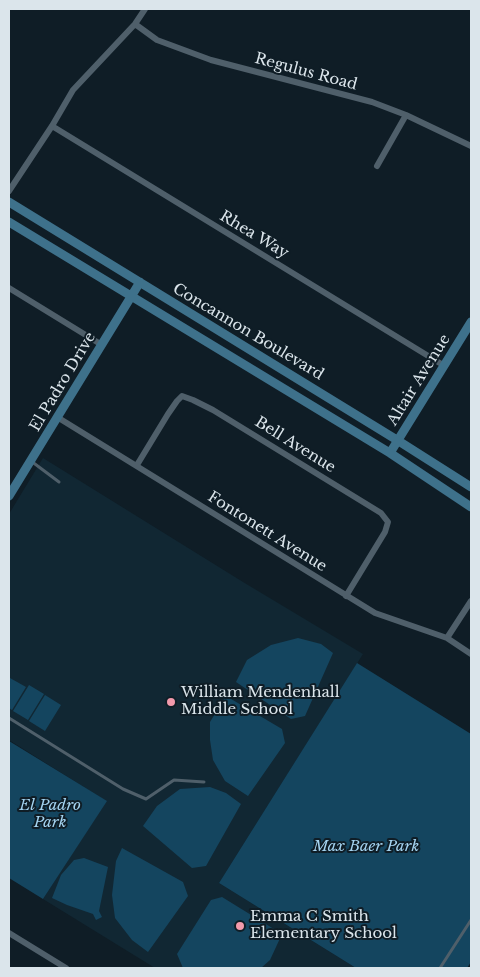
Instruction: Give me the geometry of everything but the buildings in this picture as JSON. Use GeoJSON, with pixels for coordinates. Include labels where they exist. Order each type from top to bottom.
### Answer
{"type":"FeatureCollection","features":[{"type":"Feature","properties":{"kind":"main road","name":"Concannon Boulevard"},"geometry":{"type":"LineString","coordinates":[[9,202],[471,487]]}},
{"type":"Feature","properties":{"kind":"main road","name":"Concannon Boulevard"},"geometry":{"type":"LineString","coordinates":[[9,222],[390,453],[471,507]]}},
{"type":"Feature","properties":{"kind":"main road","name":"El Padro Drive"},"geometry":{"type":"LineString","coordinates":[[9,496],[140,282]]}},
{"type":"Feature","properties":{"kind":"main road","name":"Altair Avenue"},"geometry":{"type":"LineString","coordinates":[[390,453],[471,322]]}},
{"type":"Feature","properties":{"kind":"street"},"geometry":{"type":"LineString","coordinates":[[9,191],[52,126],[73,90],[135,24],[145,9]]}},
{"type":"Feature","properties":{"kind":"street","name":"Regulus Road"},"geometry":{"type":"LineString","coordinates":[[135,24],[157,40],[211,60],[372,102],[406,115],[471,146]]}},
{"type":"Feature","properties":{"kind":"street"},"geometry":{"type":"LineString","coordinates":[[377,166],[406,115]]}},
{"type":"Feature","properties":{"kind":"street","name":"Rhea Way"},"geometry":{"type":"LineString","coordinates":[[52,126],[444,365]]}},
{"type":"Feature","properties":{"kind":"street"},"geometry":{"type":"LineString","coordinates":[[9,288],[102,345]]}},
{"type":"Feature","properties":{"kind":"street","name":"Bell Avenue"},"geometry":{"type":"LineString","coordinates":[[136,465],[182,396],[213,410],[372,508],[380,513],[388,522],[385,532],[346,596]]}},
{"type":"Feature","properties":{"kind":"street","name":"Fontonett Avenue"},"geometry":{"type":"LineString","coordinates":[[57,417],[375,613],[447,638],[471,654]]}},
{"type":"Feature","properties":{"kind":"street"},"geometry":{"type":"LineString","coordinates":[[447,638],[471,601]]}},
{"type":"Feature","properties":{"kind":"street"},"geometry":{"type":"LineString","coordinates":[[9,933],[66,968]]}},
{"type":"Feature","properties":{"kind":"lane"},"geometry":{"type":"LineString","coordinates":[[30,461],[59,482]]}},
{"type":"Feature","properties":{"kind":"lane"},"geometry":{"type":"LineString","coordinates":[[9,718],[124,789],[146,799],[174,780],[204,782]]}},
{"type":"Feature","properties":{"kind":"lane"},"geometry":{"type":"LineString","coordinates":[[440,968],[471,922]]}},
{"type":"Feature","properties":{"kind":"shaded area","name":"William Mendenhall Middle School"},"geometry":{"type":"Polygon","coordinates":[[[43,458],[363,654],[219,883],[356,968],[155,968],[43,899],[106,801],[9,740],[9,514],[43,458]]]}},
{"type":"Feature","properties":{"kind":"green space"},"geometry":{"type":"Polygon","coordinates":[[[298,638],[321,644],[333,653],[305,716],[291,719],[236,682],[247,660],[271,645],[298,638]]]}},
{"type":"Feature","properties":{"kind":"green space","name":"Max Baer Park"},"geometry":{"type":"Polygon","coordinates":[[[357,663],[471,734],[471,962],[467,968],[356,968],[219,883],[357,663]]]}},
{"type":"Feature","properties":{"kind":"green space"},"geometry":{"type":"Polygon","coordinates":[[[10,678],[26,687],[12,710],[9,708],[10,678]]]}},
{"type":"Feature","properties":{"kind":"green space"},"geometry":{"type":"Polygon","coordinates":[[[29,685],[44,694],[28,720],[13,711],[29,685]]]}},
{"type":"Feature","properties":{"kind":"green space"},"geometry":{"type":"Polygon","coordinates":[[[45,695],[61,705],[45,731],[29,721],[45,695]]]}},
{"type":"Feature","properties":{"kind":"green space"},"geometry":{"type":"Polygon","coordinates":[[[226,696],[282,729],[285,743],[248,796],[225,781],[213,760],[210,722],[226,696]]]}},
{"type":"Feature","properties":{"kind":"green space","name":"El Padro Park"},"geometry":{"type":"Polygon","coordinates":[[[9,741],[107,801],[43,899],[9,878],[9,741]]]}},
{"type":"Feature","properties":{"kind":"green space"},"geometry":{"type":"Polygon","coordinates":[[[210,787],[226,793],[241,804],[206,866],[192,868],[143,826],[157,806],[180,789],[210,787]]]}},
{"type":"Feature","properties":{"kind":"green space"},"geometry":{"type":"Polygon","coordinates":[[[122,848],[183,882],[188,896],[148,952],[132,940],[115,918],[112,895],[116,861],[122,848]]]}},
{"type":"Feature","properties":{"kind":"green space"},"geometry":{"type":"Polygon","coordinates":[[[84,858],[108,867],[99,911],[102,917],[96,920],[93,914],[52,898],[61,875],[74,860],[84,858]]]}},
{"type":"Feature","properties":{"kind":"green space","name":"Emma C Smith Elementary School"},"geometry":{"type":"Polygon","coordinates":[[[222,897],[282,934],[270,960],[261,968],[183,968],[177,954],[211,900],[222,897]]]}},
{"type":"Feature","properties":{"kind":"place","name":"William Mendenhall Middle School"},"geometry":{"type":"Point","coordinates":[171,702]}},
{"type":"Feature","properties":{"kind":"place","name":"Emma C Smith Elementary School"},"geometry":{"type":"Point","coordinates":[240,926]}}]}
